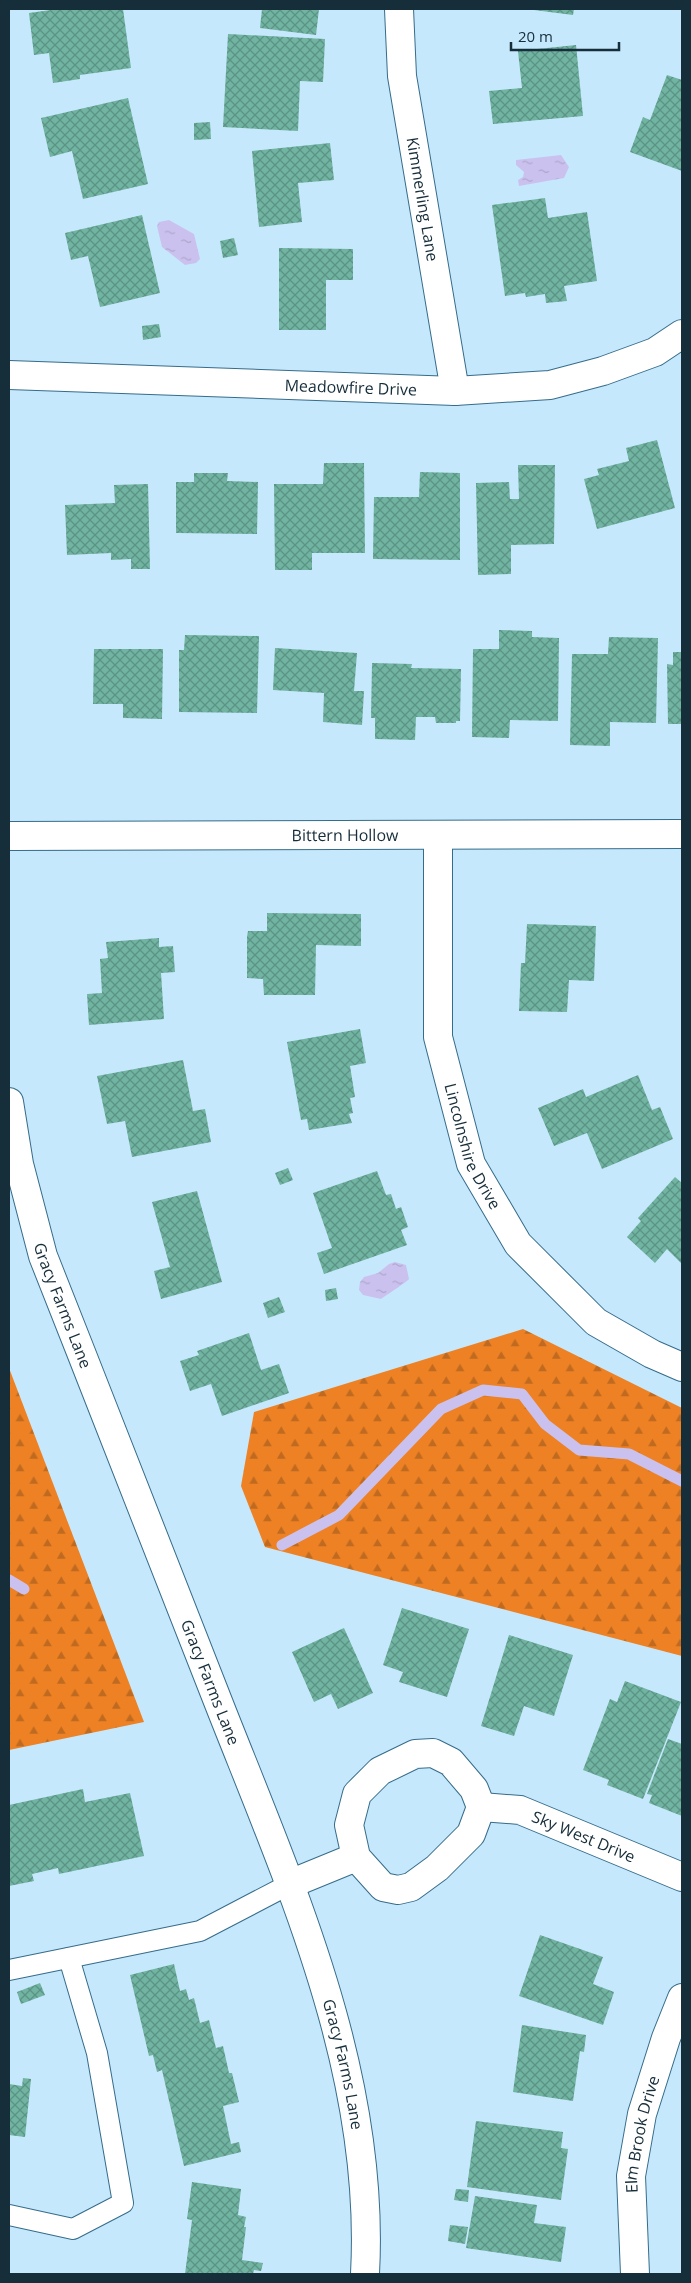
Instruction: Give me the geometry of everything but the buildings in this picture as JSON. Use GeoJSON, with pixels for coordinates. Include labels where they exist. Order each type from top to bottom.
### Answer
{"type":"FeatureCollection","features":[{"type":"Feature","properties":{"kind":"street","name":"Kimmerling Lane"},"geometry":{"type":"LineString","coordinates":[[399,9],[402,76],[455,391]]}},
{"type":"Feature","properties":{"kind":"street","name":"Meadowfire Drive"},"geometry":{"type":"LineString","coordinates":[[9,375],[455,391],[550,385],[602,371],[655,352],[682,334]]}},
{"type":"Feature","properties":{"kind":"street","name":"Bittern Hollow"},"geometry":{"type":"LineString","coordinates":[[9,836],[682,834]]}},
{"type":"Feature","properties":{"kind":"street","name":"Lincolnshire Drive"},"geometry":{"type":"LineString","coordinates":[[438,836],[438,1036],[471,1164],[518,1244],[596,1322],[652,1354],[682,1367]]}},
{"type":"Feature","properties":{"kind":"street","name":"Gracy Farms Lane"},"geometry":{"type":"LineString","coordinates":[[9,1102],[19,1164],[43,1256],[290,1884],[330,2000],[353,2100],[364,2177],[365,2274]]}},
{"type":"Feature","properties":{"kind":"street"},"geometry":{"type":"LineString","coordinates":[[433,1753],[451,1762],[474,1789],[481,1808],[471,1834],[437,1868],[411,1887],[398,1890],[383,1887],[356,1857],[349,1825],[357,1794],[380,1771],[415,1754],[433,1753]]}},
{"type":"Feature","properties":{"kind":"street","name":"Sky West Drive"},"geometry":{"type":"LineString","coordinates":[[481,1808],[520,1810],[682,1877]]}},
{"type":"Feature","properties":{"kind":"street"},"geometry":{"type":"LineString","coordinates":[[290,1884],[356,1857]]}},
{"type":"Feature","properties":{"kind":"street","name":"Elm Brook Drive"},"geometry":{"type":"LineString","coordinates":[[635,2274],[630,2176],[642,2114],[666,2038],[682,1998]]}},
{"type":"Feature","properties":{"kind":"lane"},"geometry":{"type":"LineString","coordinates":[[9,1970],[200,1930],[290,1884]]}},
{"type":"Feature","properties":{"kind":"lane"},"geometry":{"type":"LineString","coordinates":[[9,2215],[73,2229],[123,2203],[97,2053],[69,1958]]}},
{"type":"Feature","properties":{"kind":"green space"},"geometry":{"type":"Polygon","coordinates":[[[523,1329],[682,1408],[682,1656],[265,1547],[241,1486],[254,1412],[523,1329]]]}},
{"type":"Feature","properties":{"kind":"green space"},"geometry":{"type":"Polygon","coordinates":[[[9,1368],[144,1722],[9,1750],[9,1368]]]}},
{"type":"Feature","properties":{"kind":"water"},"geometry":{"type":"Polygon","coordinates":[[[561,155],[569,167],[564,178],[519,186],[518,180],[523,177],[524,172],[516,165],[516,160],[561,155]]]}},
{"type":"Feature","properties":{"kind":"water"},"geometry":{"type":"Polygon","coordinates":[[[169,220],[194,234],[200,259],[196,263],[185,265],[162,247],[157,226],[159,222],[169,220]]]}},
{"type":"Feature","properties":{"kind":"water"},"geometry":{"type":"Polygon","coordinates":[[[395,1262],[406,1265],[409,1279],[381,1299],[363,1295],[359,1290],[360,1282],[364,1277],[378,1273],[389,1264],[395,1262]]]}},
{"type":"Feature","properties":{"kind":"waterway"},"geometry":{"type":"LineString","coordinates":[[282,1545],[339,1515],[441,1409],[483,1390],[522,1394],[545,1424],[579,1450],[629,1454],[682,1481]]}},
{"type":"Feature","properties":{"kind":"waterway"},"geometry":{"type":"LineString","coordinates":[[9,1580],[24,1589]]}}]}
